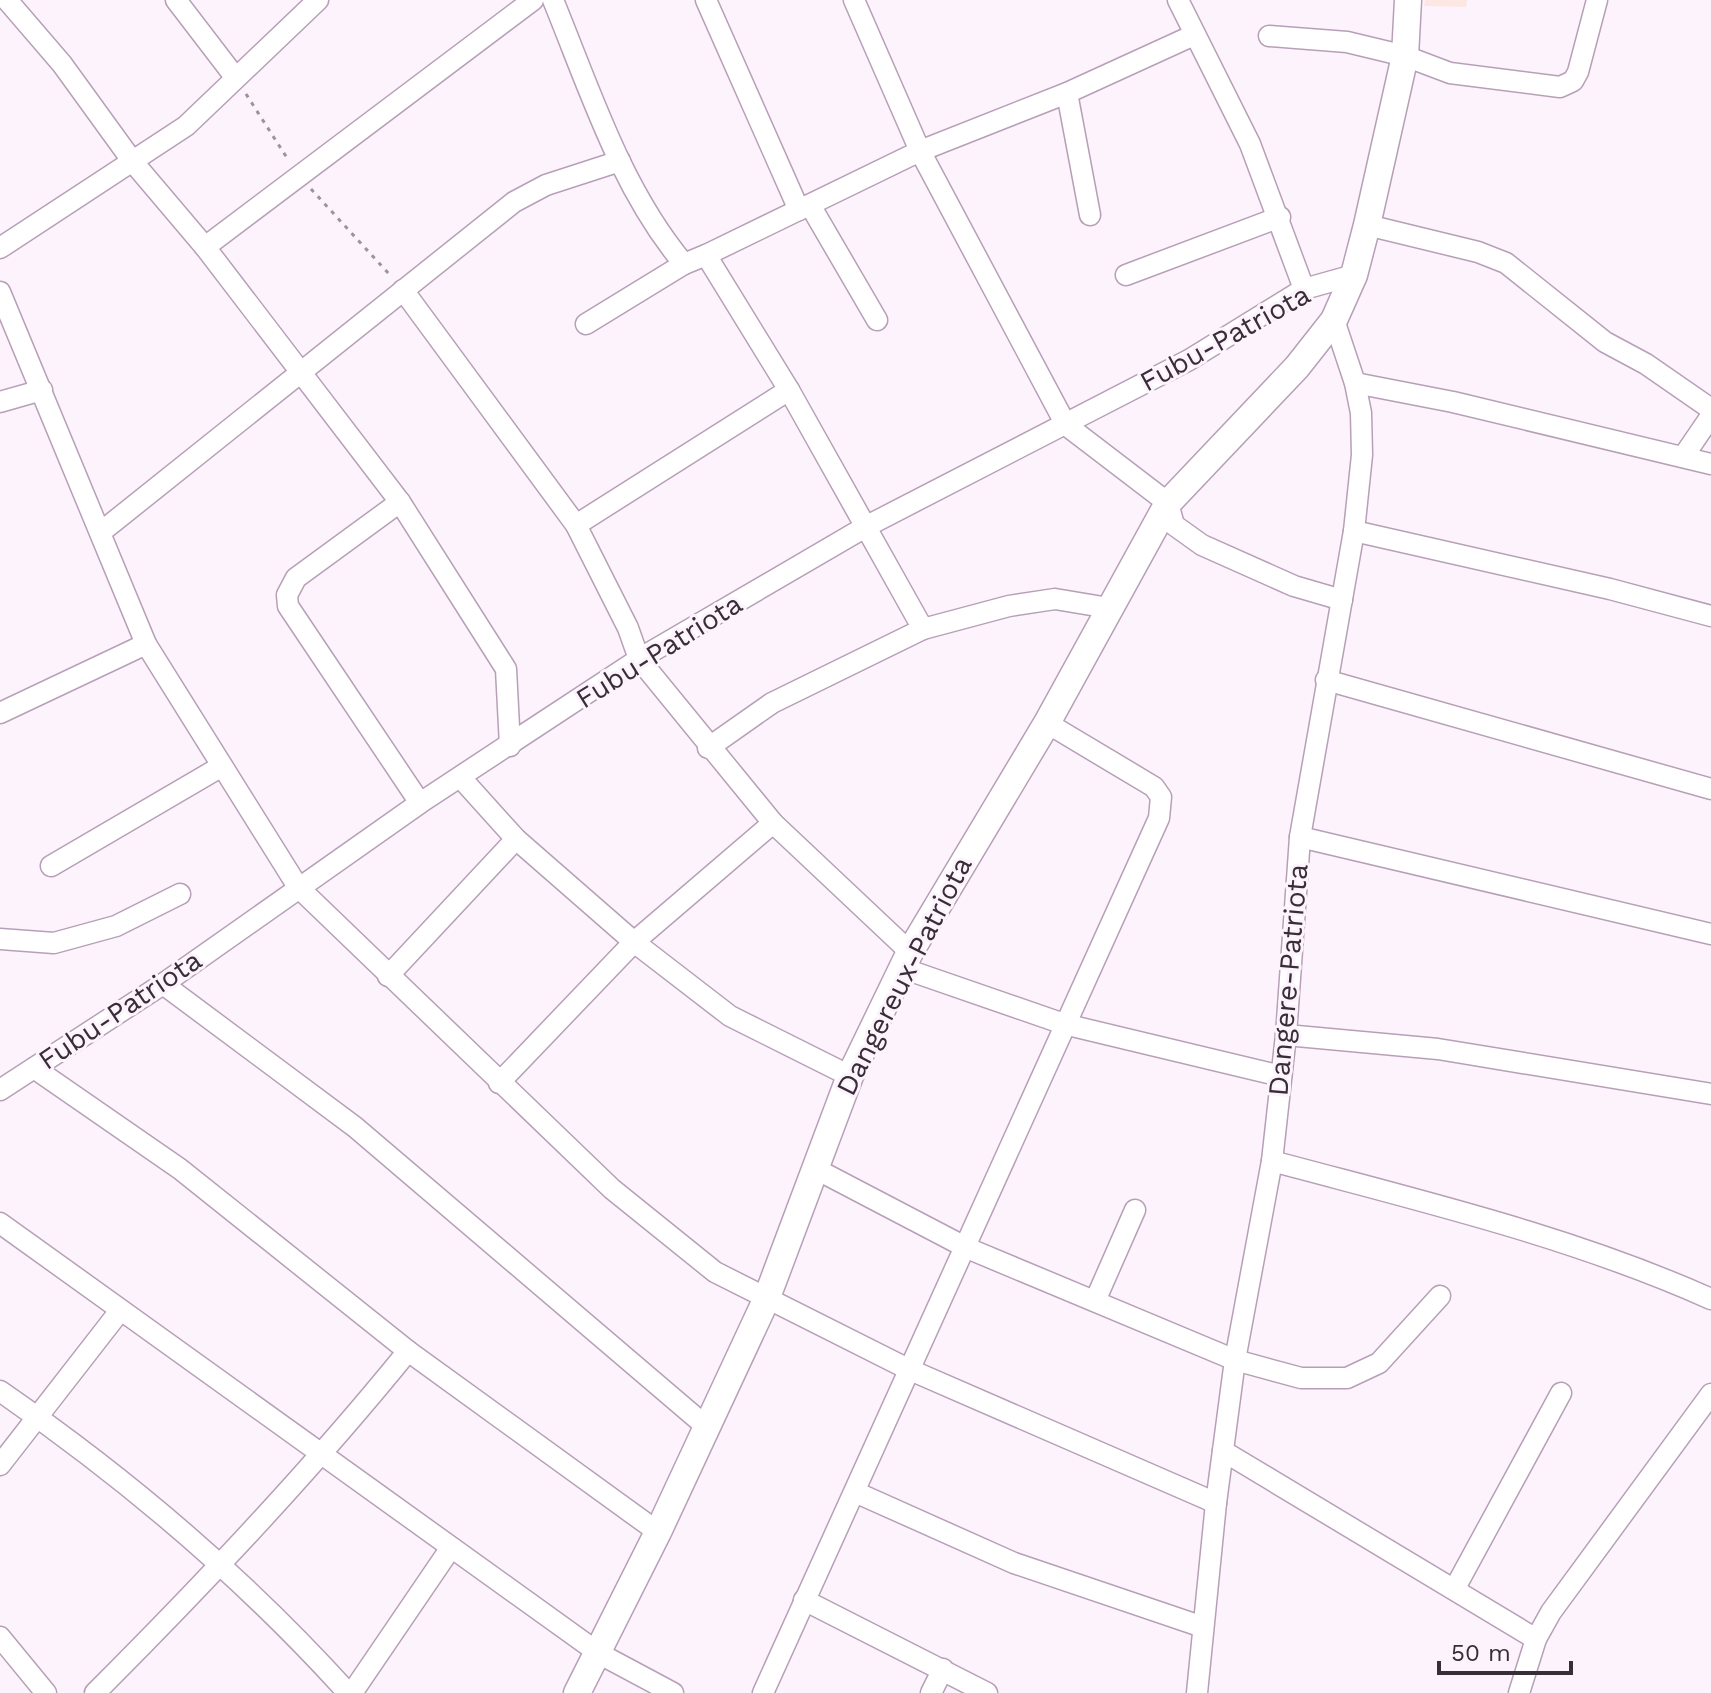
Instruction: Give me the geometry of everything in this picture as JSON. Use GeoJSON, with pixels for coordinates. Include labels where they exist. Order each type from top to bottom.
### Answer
{"type":"FeatureCollection","features":[{"type":"Feature","properties":{"kind":"street"},"geometry":{"type":"LineString","coordinates":[[7,0],[62,64],[133,162],[205,247],[400,502],[506,669],[510,746]]}},
{"type":"Feature","properties":{"kind":"street"},"geometry":{"type":"LineString","coordinates":[[176,0],[235,77]]}},
{"type":"Feature","properties":{"kind":"street"},"geometry":{"type":"LineString","coordinates":[[0,248],[186,126],[318,0]]}},
{"type":"Feature","properties":{"kind":"street"},"geometry":{"type":"LineString","coordinates":[[205,247],[533,0]]}},
{"type":"Feature","properties":{"kind":"street"},"geometry":{"type":"LineString","coordinates":[[553,0],[620,161],[656,226],[684,264]]}},
{"type":"Feature","properties":{"kind":"street"},"geometry":{"type":"LineString","coordinates":[[706,0],[804,207],[877,320]]}},
{"type":"Feature","properties":{"kind":"street"},"geometry":{"type":"LineString","coordinates":[[1178,0],[1226,92],[1280,217],[1304,289]]}},
{"type":"Feature","properties":{"kind":"street"},"geometry":{"type":"LineString","coordinates":[[1334,320],[1354,275],[1367,225],[1405,56],[1408,0]]}},
{"type":"Feature","properties":{"kind":"street"},"geometry":{"type":"LineString","coordinates":[[1269,36],[1347,42],[1405,56],[1450,73],[1567,86],[1578,72],[1597,0]]}},
{"type":"Feature","properties":{"kind":"street"},"geometry":{"type":"LineString","coordinates":[[861,2],[920,151],[1066,425],[1168,503],[1174,525],[1202,545],[1294,586],[1342,600]]}},
{"type":"Feature","properties":{"kind":"street"},"geometry":{"type":"LineString","coordinates":[[586,324],[684,264],[920,151],[1067,93],[1194,35]]}},
{"type":"Feature","properties":{"kind":"street"},"geometry":{"type":"LineString","coordinates":[[1067,93],[1090,215]]}},
{"type":"Feature","properties":{"kind":"street"},"geometry":{"type":"LineString","coordinates":[[101,532],[528,193],[620,161]]}},
{"type":"Feature","properties":{"kind":"street"},"geometry":{"type":"LineString","coordinates":[[1126,275],[1280,217]]}},
{"type":"Feature","properties":{"kind":"street"},"geometry":{"type":"LineString","coordinates":[[1367,225],[1478,252],[1506,263],[1605,342],[1646,364],[1711,409]]}},
{"type":"Feature","properties":{"kind":"street"},"geometry":{"type":"LineString","coordinates":[[706,255],[789,390],[923,629]]}},
{"type":"Feature","properties":{"kind":"street","name":"Fubu-Patriota"},"geometry":{"type":"LineString","coordinates":[[0,1090],[163,984],[420,803],[639,659],[867,526],[1189,360],[1304,289],[1354,275]]}},
{"type":"Feature","properties":{"kind":"street"},"geometry":{"type":"LineString","coordinates":[[403,290],[576,525],[628,628],[639,659],[708,748],[773,823],[906,960],[1064,1024],[1281,1076]]}},
{"type":"Feature","properties":{"kind":"street"},"geometry":{"type":"LineString","coordinates":[[0,292],[146,644],[298,887],[499,1083],[625,1200],[715,1272],[908,1369],[1216,1503]]}},
{"type":"Feature","properties":{"kind":"street","name":"Dangere-Patriota"},"geometry":{"type":"LineString","coordinates":[[1197,1693],[1216,1503],[1235,1360],[1272,1161],[1286,1035],[1300,837],[1354,531],[1362,455],[1361,413],[1355,383],[1334,320]]}},
{"type":"Feature","properties":{"kind":"street","name":"Dangereux-Patriota"},"geometry":{"type":"LineString","coordinates":[[577,1693],[600,1654],[766,1300],[850,1076],[906,960],[1047,723],[1168,503],[1297,367],[1334,320]]}},
{"type":"Feature","properties":{"kind":"street"},"geometry":{"type":"LineString","coordinates":[[1355,383],[1469,406],[1711,464]]}},
{"type":"Feature","properties":{"kind":"street"},"geometry":{"type":"LineString","coordinates":[[0,402],[42,390]]}},
{"type":"Feature","properties":{"kind":"street"},"geometry":{"type":"LineString","coordinates":[[576,525],[789,390]]}},
{"type":"Feature","properties":{"kind":"street"},"geometry":{"type":"LineString","coordinates":[[1683,457],[1711,416]]}},
{"type":"Feature","properties":{"kind":"street"},"geometry":{"type":"LineString","coordinates":[[400,502],[296,578],[287,595],[288,606],[420,803]]}},
{"type":"Feature","properties":{"kind":"street"},"geometry":{"type":"LineString","coordinates":[[1354,531],[1610,589],[1711,616]]}},
{"type":"Feature","properties":{"kind":"street"},"geometry":{"type":"LineString","coordinates":[[708,748],[772,703],[923,629],[1009,606],[1055,599],[1109,608]]}},
{"type":"Feature","properties":{"kind":"street"},"geometry":{"type":"LineString","coordinates":[[0,713],[146,644]]}},
{"type":"Feature","properties":{"kind":"street"},"geometry":{"type":"LineString","coordinates":[[1326,680],[1711,789]]}},
{"type":"Feature","properties":{"kind":"street"},"geometry":{"type":"LineString","coordinates":[[763,1693],[908,1369],[967,1248],[1162,807],[1161,797],[1154,787],[1047,723]]}},
{"type":"Feature","properties":{"kind":"street"},"geometry":{"type":"LineString","coordinates":[[51,866],[222,766]]}},
{"type":"Feature","properties":{"kind":"street"},"geometry":{"type":"LineString","coordinates":[[461,778],[516,839],[634,942],[730,1016],[850,1076]]}},
{"type":"Feature","properties":{"kind":"street"},"geometry":{"type":"LineString","coordinates":[[499,1083],[634,942],[773,823]]}},
{"type":"Feature","properties":{"kind":"street"},"geometry":{"type":"LineString","coordinates":[[1300,837],[1711,934]]}},
{"type":"Feature","properties":{"kind":"street"},"geometry":{"type":"LineString","coordinates":[[388,976],[516,839]]}},
{"type":"Feature","properties":{"kind":"street"},"geometry":{"type":"LineString","coordinates":[[0,939],[54,943],[116,926],[180,894]]}},
{"type":"Feature","properties":{"kind":"street"},"geometry":{"type":"LineString","coordinates":[[163,984],[355,1127],[708,1428]]}},
{"type":"Feature","properties":{"kind":"street"},"geometry":{"type":"LineString","coordinates":[[1286,1035],[1438,1049],[1711,1094]]}},
{"type":"Feature","properties":{"kind":"street"},"geometry":{"type":"LineString","coordinates":[[34,1068],[217,1197],[408,1351],[658,1532]]}},
{"type":"Feature","properties":{"kind":"street"},"geometry":{"type":"LineString","coordinates":[[1272,1161],[1501,1222],[1612,1259],[1711,1299]]}},
{"type":"Feature","properties":{"kind":"street"},"geometry":{"type":"LineString","coordinates":[[814,1168],[967,1248],[1235,1360],[1301,1378],[1347,1378],[1379,1363],[1440,1296]]}},
{"type":"Feature","properties":{"kind":"street"},"geometry":{"type":"LineString","coordinates":[[1095,1301],[1135,1210]]}},
{"type":"Feature","properties":{"kind":"street"},"geometry":{"type":"LineString","coordinates":[[0,1223],[119,1312],[600,1654],[673,1693]]}},
{"type":"Feature","properties":{"kind":"street"},"geometry":{"type":"LineString","coordinates":[[0,1465],[119,1312]]}},
{"type":"Feature","properties":{"kind":"street"},"geometry":{"type":"LineString","coordinates":[[95,1693],[223,1566],[323,1456],[408,1351]]}},
{"type":"Feature","properties":{"kind":"street"},"geometry":{"type":"LineString","coordinates":[[0,1391],[39,1418],[223,1566],[350,1693],[450,1549]]}},
{"type":"Feature","properties":{"kind":"street"},"geometry":{"type":"LineString","coordinates":[[1455,1588],[1561,1393]]}},
{"type":"Feature","properties":{"kind":"street"},"geometry":{"type":"LineString","coordinates":[[1519,1693],[1536,1639],[1578,1572],[1711,1394]]}},
{"type":"Feature","properties":{"kind":"street"},"geometry":{"type":"LineString","coordinates":[[1223,1451],[1536,1639]]}},
{"type":"Feature","properties":{"kind":"street"},"geometry":{"type":"LineString","coordinates":[[855,1492],[1014,1563],[1203,1627]]}},
{"type":"Feature","properties":{"kind":"street"},"geometry":{"type":"LineString","coordinates":[[804,1600],[987,1693]]}},
{"type":"Feature","properties":{"kind":"street"},"geometry":{"type":"LineString","coordinates":[[0,1637],[46,1693]]}},
{"type":"Feature","properties":{"kind":"street"},"geometry":{"type":"LineString","coordinates":[[931,1693],[943,1669]]}},
{"type":"Feature","properties":{"kind":"shaded area"},"geometry":{"type":"Polygon","coordinates":[[[1425,0],[1467,0],[1466,7],[1424,6],[1425,0]]]}}]}
